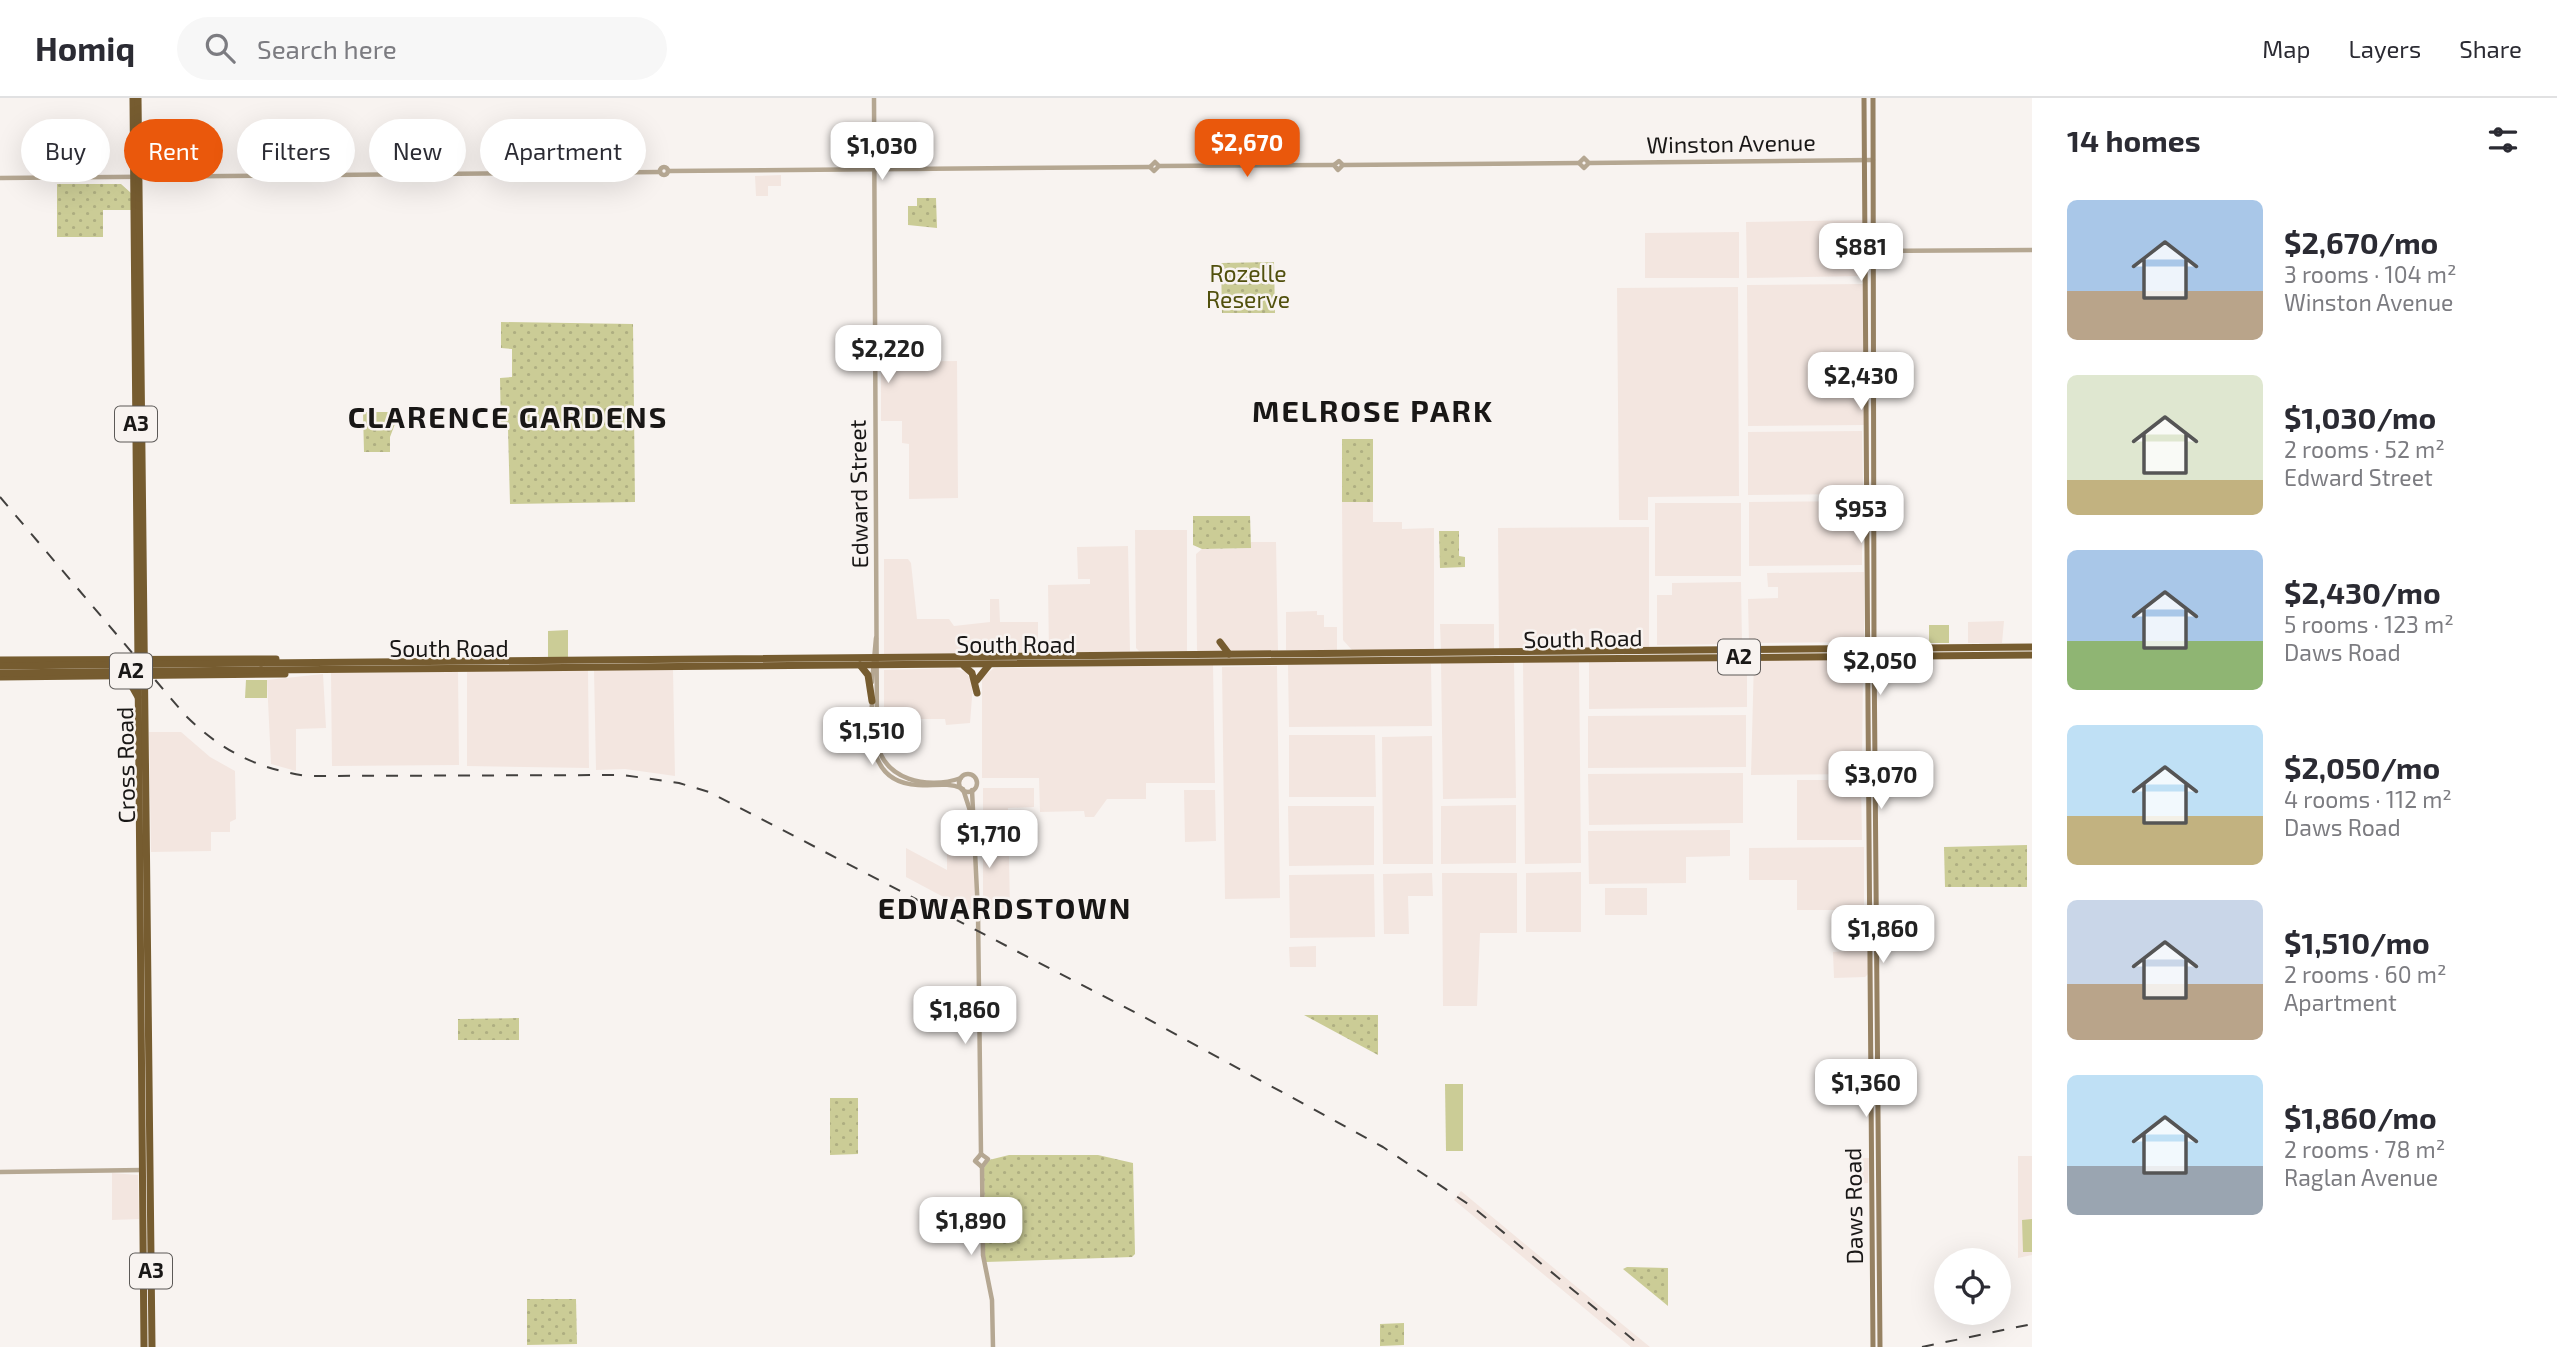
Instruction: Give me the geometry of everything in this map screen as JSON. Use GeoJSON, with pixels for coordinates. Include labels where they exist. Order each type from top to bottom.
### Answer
{"type":"FeatureCollection","features":[{"type":"Feature","properties":{"kind":"highway","name":"Cross Road"},"geometry":{"type":"LineString","coordinates":[[133,98],[136,104]]}},
{"type":"Feature","properties":{"kind":"highway","name":"Cross Road"},"geometry":{"type":"LineString","coordinates":[[137,182],[148,1294],[152,1347]]}},
{"type":"Feature","properties":{"kind":"highway","name":"Cross Road"},"geometry":{"type":"LineString","coordinates":[[140,562],[144,634],[141,659]]}},
{"type":"Feature","properties":{"kind":"highway"},"geometry":{"type":"LineString","coordinates":[[144,634],[149,650],[161,659],[165,676]]}},
{"type":"Feature","properties":{"kind":"highway"},"geometry":{"type":"LineString","coordinates":[[1220,642],[1229,654]]}},
{"type":"Feature","properties":{"kind":"highway","name":"South Road"},"geometry":{"type":"LineString","coordinates":[[0,675],[342,662],[875,661],[1229,654],[1872,651],[2032,647]]}},
{"type":"Feature","properties":{"kind":"highway","name":"South Road"},"geometry":{"type":"LineString","coordinates":[[0,666],[327,669],[860,665],[875,661],[989,665],[1856,654],[1872,651],[2032,654]]}},
{"type":"Feature","properties":{"kind":"highway"},"geometry":{"type":"LineString","coordinates":[[117,659],[117,677]]}},
{"type":"Feature","properties":{"kind":"highway"},"geometry":{"type":"LineString","coordinates":[[0,660],[342,662]]}},
{"type":"Feature","properties":{"kind":"highway"},"geometry":{"type":"LineString","coordinates":[[860,665],[868,675],[872,701]]}},
{"type":"Feature","properties":{"kind":"highway"},"geometry":{"type":"LineString","coordinates":[[963,665],[972,673],[976,693]]}},
{"type":"Feature","properties":{"kind":"highway"},"geometry":{"type":"LineString","coordinates":[[976,680],[989,665]]}},
{"type":"Feature","properties":{"kind":"highway"},"geometry":{"type":"LineString","coordinates":[[0,675],[267,675],[327,669]]}},
{"type":"Feature","properties":{"kind":"highway","name":"Cross Road"},"geometry":{"type":"LineString","coordinates":[[141,676],[139,699],[147,1170]]}},
{"type":"Feature","properties":{"kind":"highway"},"geometry":{"type":"LineString","coordinates":[[117,677],[130,683],[139,699]]}},
{"type":"Feature","properties":{"kind":"highway","name":"Cross Road"},"geometry":{"type":"LineString","coordinates":[[144,1347],[148,1294]]}},
{"type":"Feature","properties":{"kind":"main road","name":"Daws Road"},"geometry":{"type":"LineString","coordinates":[[1864,98],[1881,1347]]}},
{"type":"Feature","properties":{"kind":"main road"},"geometry":{"type":"LineString","coordinates":[[1872,651],[1873,98]]}},
{"type":"Feature","properties":{"kind":"main road","name":"Daws Road"},"geometry":{"type":"LineString","coordinates":[[1872,651],[1866,671],[1873,1347]]}},
{"type":"Feature","properties":{"kind":"main road"},"geometry":{"type":"LineString","coordinates":[[1856,654],[1861,658],[1866,671]]}},
{"type":"Feature","properties":{"kind":"street","name":"Edward Street"},"geometry":{"type":"LineString","coordinates":[[874,98],[875,661]]}},
{"type":"Feature","properties":{"kind":"street","name":"Winston Avenue"},"geometry":{"type":"LineString","coordinates":[[874,169],[1150,167],[1156,171],[1159,166],[1334,165],[1338,170],[1343,165],[1579,163],[1584,167],[1589,163],[1874,160]]}},
{"type":"Feature","properties":{"kind":"street"},"geometry":{"type":"LineString","coordinates":[[223,176],[660,172],[664,166],[668,172],[874,169]]}},
{"type":"Feature","properties":{"kind":"street"},"geometry":{"type":"LineString","coordinates":[[0,178],[124,177]]}},
{"type":"Feature","properties":{"kind":"street"},"geometry":{"type":"LineString","coordinates":[[1866,251],[2032,250]]}},
{"type":"Feature","properties":{"kind":"street"},"geometry":{"type":"LineString","coordinates":[[875,661],[872,747],[884,771],[906,784],[972,790]]}},
{"type":"Feature","properties":{"kind":"street"},"geometry":{"type":"LineString","coordinates":[[875,661],[877,741],[886,765],[900,777],[912,780],[961,778],[968,774],[974,776],[977,782],[972,790],[976,827],[981,1154],[975,1161],[982,1167]]}},
{"type":"Feature","properties":{"kind":"street"},"geometry":{"type":"LineString","coordinates":[[961,778],[962,789],[976,827]]}},
{"type":"Feature","properties":{"kind":"street"},"geometry":{"type":"LineString","coordinates":[[981,1154],[988,1159],[982,1167],[983,1255],[992,1300],[993,1347]]}},
{"type":"Feature","properties":{"kind":"street"},"geometry":{"type":"LineString","coordinates":[[0,1172],[147,1170]]}},
{"type":"Feature","properties":{"kind":"shaded area"},"geometry":{"type":"Polygon","coordinates":[[[781,175],[781,186],[768,186],[768,196],[756,196],[755,176],[781,175]]]}},
{"type":"Feature","properties":{"kind":"shaded area"},"geometry":{"type":"Polygon","coordinates":[[[1863,220],[1864,276],[1747,278],[1746,222],[1863,220]]]}},
{"type":"Feature","properties":{"kind":"shaded area"},"geometry":{"type":"Polygon","coordinates":[[[1739,232],[1739,278],[1645,278],[1645,233],[1739,232]]]}},
{"type":"Feature","properties":{"kind":"shaded area"},"geometry":{"type":"Polygon","coordinates":[[[1863,284],[1864,425],[1748,426],[1747,285],[1863,284]]]}},
{"type":"Feature","properties":{"kind":"shaded area"},"geometry":{"type":"Polygon","coordinates":[[[1738,287],[1739,496],[1648,497],[1648,520],[1619,520],[1617,288],[1738,287]]]}},
{"type":"Feature","properties":{"kind":"shaded area"},"geometry":{"type":"Polygon","coordinates":[[[957,361],[958,498],[909,499],[909,444],[902,443],[902,421],[881,421],[881,362],[957,361]]]}},
{"type":"Feature","properties":{"kind":"shaded area"},"geometry":{"type":"Polygon","coordinates":[[[1862,431],[1863,494],[1748,495],[1748,432],[1862,431]]]}},
{"type":"Feature","properties":{"kind":"shaded area"},"geometry":{"type":"Polygon","coordinates":[[[1862,501],[1862,565],[1749,566],[1749,502],[1862,501]]]}},
{"type":"Feature","properties":{"kind":"shaded area"},"geometry":{"type":"Polygon","coordinates":[[[1342,502],[1373,502],[1373,522],[1402,522],[1402,529],[1434,528],[1434,650],[1352,650],[1343,640],[1342,502]]]}},
{"type":"Feature","properties":{"kind":"shaded area"},"geometry":{"type":"Polygon","coordinates":[[[1655,503],[1741,503],[1741,576],[1655,576],[1655,503]]]}},
{"type":"Feature","properties":{"kind":"shaded area"},"geometry":{"type":"Polygon","coordinates":[[[1649,527],[1649,648],[1499,649],[1498,528],[1649,527]]]}},
{"type":"Feature","properties":{"kind":"shaded area"},"geometry":{"type":"Polygon","coordinates":[[[1135,530],[1187,530],[1187,651],[1139,651],[1136,648],[1135,530]]]}},
{"type":"Feature","properties":{"kind":"shaded area"},"geometry":{"type":"Polygon","coordinates":[[[1251,542],[1276,542],[1278,651],[1197,652],[1196,554],[1202,549],[1250,548],[1251,542]]]}},
{"type":"Feature","properties":{"kind":"shaded area"},"geometry":{"type":"Polygon","coordinates":[[[1128,546],[1130,652],[1049,653],[1048,585],[1090,584],[1090,579],[1078,579],[1077,547],[1128,546]]]}},
{"type":"Feature","properties":{"kind":"shaded area"},"geometry":{"type":"Polygon","coordinates":[[[884,559],[908,559],[911,563],[917,619],[949,619],[954,626],[990,622],[990,599],[999,599],[1000,622],[1038,622],[1038,652],[884,654],[884,559]]]}},
{"type":"Feature","properties":{"kind":"shaded area"},"geometry":{"type":"Polygon","coordinates":[[[1864,572],[1864,642],[1749,643],[1748,599],[1778,598],[1778,587],[1768,587],[1767,573],[1864,572]]]}},
{"type":"Feature","properties":{"kind":"shaded area"},"geometry":{"type":"Polygon","coordinates":[[[1741,582],[1742,644],[1657,645],[1657,595],[1672,595],[1672,583],[1741,582]]]}},
{"type":"Feature","properties":{"kind":"shaded area"},"geometry":{"type":"Polygon","coordinates":[[[1317,611],[1317,615],[1324,615],[1324,627],[1337,627],[1337,650],[1286,650],[1286,612],[1317,611]]]}},
{"type":"Feature","properties":{"kind":"shaded area"},"geometry":{"type":"Polygon","coordinates":[[[2004,621],[2002,643],[1968,643],[1968,622],[2004,621]]]}},
{"type":"Feature","properties":{"kind":"shaded area"},"geometry":{"type":"Polygon","coordinates":[[[1440,624],[1494,624],[1494,649],[1441,650],[1440,624]]]}},
{"type":"Feature","properties":{"kind":"shaded area"},"geometry":{"type":"Polygon","coordinates":[[[1859,658],[1863,664],[1862,774],[1751,775],[1754,659],[1859,658]]]}},
{"type":"Feature","properties":{"kind":"shaded area"},"geometry":{"type":"Polygon","coordinates":[[[1747,660],[1747,707],[1589,709],[1589,661],[1747,660]]]}},
{"type":"Feature","properties":{"kind":"shaded area"},"geometry":{"type":"Polygon","coordinates":[[[1514,662],[1516,798],[1443,799],[1441,663],[1514,662]]]}},
{"type":"Feature","properties":{"kind":"shaded area"},"geometry":{"type":"Polygon","coordinates":[[[1523,662],[1579,662],[1581,863],[1525,864],[1523,662]]]}},
{"type":"Feature","properties":{"kind":"shaded area"},"geometry":{"type":"Polygon","coordinates":[[[1431,664],[1432,726],[1289,727],[1288,665],[1431,664]]]}},
{"type":"Feature","properties":{"kind":"shaded area"},"geometry":{"type":"Polygon","coordinates":[[[1213,665],[1215,783],[1146,783],[1146,799],[1107,799],[1094,817],[1085,817],[1084,811],[1040,812],[1039,778],[982,778],[982,678],[994,668],[1213,665]]]}},
{"type":"Feature","properties":{"kind":"shaded area"},"geometry":{"type":"Polygon","coordinates":[[[1277,666],[1280,898],[1225,899],[1222,667],[1277,666]]]}},
{"type":"Feature","properties":{"kind":"shaded area"},"geometry":{"type":"Polygon","coordinates":[[[955,668],[966,672],[973,684],[970,723],[946,725],[945,719],[889,719],[884,710],[884,670],[955,668]]]}},
{"type":"Feature","properties":{"kind":"shaded area"},"geometry":{"type":"Polygon","coordinates":[[[673,669],[675,776],[625,769],[596,770],[594,670],[673,669]]]}},
{"type":"Feature","properties":{"kind":"shaded area"},"geometry":{"type":"Polygon","coordinates":[[[588,670],[589,768],[467,766],[467,671],[588,670]]]}},
{"type":"Feature","properties":{"kind":"shaded area"},"geometry":{"type":"Polygon","coordinates":[[[458,672],[459,765],[332,766],[331,673],[458,672]]]}},
{"type":"Feature","properties":{"kind":"shaded area"},"geometry":{"type":"Polygon","coordinates":[[[323,674],[326,728],[296,729],[296,771],[271,764],[267,680],[323,674]]]}},
{"type":"Feature","properties":{"kind":"shaded area"},"geometry":{"type":"Polygon","coordinates":[[[1746,715],[1746,767],[1588,768],[1588,716],[1746,715]]]}},
{"type":"Feature","properties":{"kind":"shaded area"},"geometry":{"type":"Polygon","coordinates":[[[149,732],[181,732],[210,757],[235,771],[236,819],[230,822],[230,832],[211,832],[211,851],[151,852],[149,732]]]}},
{"type":"Feature","properties":{"kind":"shaded area"},"geometry":{"type":"Polygon","coordinates":[[[1289,735],[1375,735],[1376,797],[1289,797],[1289,735]]]}},
{"type":"Feature","properties":{"kind":"shaded area"},"geometry":{"type":"Polygon","coordinates":[[[1432,736],[1433,864],[1383,864],[1382,737],[1432,736]]]}},
{"type":"Feature","properties":{"kind":"shaded area"},"geometry":{"type":"Polygon","coordinates":[[[1743,773],[1743,823],[1589,825],[1588,774],[1743,773]]]}},
{"type":"Feature","properties":{"kind":"shaded area"},"geometry":{"type":"Polygon","coordinates":[[[1797,780],[1861,780],[1862,840],[1797,840],[1797,780]]]}},
{"type":"Feature","properties":{"kind":"shaded area"},"geometry":{"type":"Polygon","coordinates":[[[983,788],[1034,788],[1034,807],[1008,808],[1010,909],[983,910],[983,788]]]}},
{"type":"Feature","properties":{"kind":"shaded area"},"geometry":{"type":"Polygon","coordinates":[[[1184,790],[1215,790],[1216,841],[1185,842],[1184,790]]]}},
{"type":"Feature","properties":{"kind":"shaded area"},"geometry":{"type":"Polygon","coordinates":[[[1516,805],[1516,863],[1441,864],[1441,806],[1516,805]]]}},
{"type":"Feature","properties":{"kind":"shaded area"},"geometry":{"type":"Polygon","coordinates":[[[1288,806],[1374,806],[1374,865],[1289,866],[1288,806]]]}},
{"type":"Feature","properties":{"kind":"shaded area"},"geometry":{"type":"Polygon","coordinates":[[[1730,830],[1730,856],[1686,857],[1686,883],[1589,884],[1588,831],[1730,830]]]}},
{"type":"Feature","properties":{"kind":"shaded area"},"geometry":{"type":"Polygon","coordinates":[[[947,834],[974,834],[975,909],[966,909],[906,877],[906,848],[947,870],[947,834]]]}},
{"type":"Feature","properties":{"kind":"shaded area"},"geometry":{"type":"Polygon","coordinates":[[[1864,847],[1864,910],[1797,910],[1797,880],[1749,880],[1749,848],[1864,847]]]}},
{"type":"Feature","properties":{"kind":"shaded area"},"geometry":{"type":"Polygon","coordinates":[[[1581,872],[1581,932],[1526,932],[1526,873],[1581,872]]]}},
{"type":"Feature","properties":{"kind":"shaded area"},"geometry":{"type":"Polygon","coordinates":[[[1432,873],[1433,896],[1408,896],[1409,934],[1384,934],[1383,874],[1432,873]]]}},
{"type":"Feature","properties":{"kind":"shaded area"},"geometry":{"type":"Polygon","coordinates":[[[1442,873],[1517,873],[1517,933],[1480,933],[1477,1006],[1443,1006],[1442,873]]]}},
{"type":"Feature","properties":{"kind":"shaded area"},"geometry":{"type":"Polygon","coordinates":[[[1374,874],[1375,937],[1290,938],[1289,875],[1374,874]]]}},
{"type":"Feature","properties":{"kind":"shaded area"},"geometry":{"type":"Polygon","coordinates":[[[1605,888],[1647,888],[1647,915],[1605,915],[1605,888]]]}},
{"type":"Feature","properties":{"kind":"shaded area"},"geometry":{"type":"Polygon","coordinates":[[[1845,916],[1867,918],[1868,974],[1865,977],[1834,978],[1833,952],[1845,951],[1845,916]]]}},
{"type":"Feature","properties":{"kind":"shaded area"},"geometry":{"type":"Polygon","coordinates":[[[1316,946],[1316,967],[1290,967],[1289,947],[1316,946]]]}},
{"type":"Feature","properties":{"kind":"shaded area"},"geometry":{"type":"Polygon","coordinates":[[[2018,1156],[2032,1156],[2032,1255],[2018,1258],[2018,1156]]]}},
{"type":"Feature","properties":{"kind":"shaded area"},"geometry":{"type":"Polygon","coordinates":[[[1852,1158],[1869,1158],[1868,1183],[1852,1184],[1852,1158]]]}},
{"type":"Feature","properties":{"kind":"shaded area"},"geometry":{"type":"Polygon","coordinates":[[[112,1173],[138,1175],[139,1219],[112,1220],[112,1173]]]}},
{"type":"Feature","properties":{"kind":"shaded area"},"geometry":{"type":"Polygon","coordinates":[[[1461,1191],[1650,1347],[1631,1347],[1454,1200],[1461,1191]]]}},
{"type":"Feature","properties":{"kind":"green space"},"geometry":{"type":"Polygon","coordinates":[[[57,184],[121,184],[131,193],[131,210],[103,210],[103,237],[57,237],[57,184]]]}},
{"type":"Feature","properties":{"kind":"green space"},"geometry":{"type":"Polygon","coordinates":[[[917,198],[936,198],[937,228],[908,225],[908,206],[917,206],[917,198]]]}},
{"type":"Feature","properties":{"kind":"green space","name":"Rozelle Reserve"},"geometry":{"type":"Polygon","coordinates":[[[1274,262],[1275,313],[1222,313],[1221,263],[1274,262]]]}},
{"type":"Feature","properties":{"kind":"green space"},"geometry":{"type":"Polygon","coordinates":[[[501,322],[633,324],[635,502],[510,504],[508,429],[501,428],[500,378],[512,377],[512,349],[501,348],[501,322]]]}},
{"type":"Feature","properties":{"kind":"green space"},"geometry":{"type":"Polygon","coordinates":[[[363,412],[396,412],[398,416],[390,437],[390,452],[364,452],[363,412]]]}},
{"type":"Feature","properties":{"kind":"green space"},"geometry":{"type":"Polygon","coordinates":[[[1342,439],[1373,439],[1373,502],[1342,502],[1342,439]]]}},
{"type":"Feature","properties":{"kind":"green space"},"geometry":{"type":"Polygon","coordinates":[[[1193,516],[1250,516],[1251,548],[1202,549],[1193,545],[1193,516]]]}},
{"type":"Feature","properties":{"kind":"green space"},"geometry":{"type":"Polygon","coordinates":[[[1439,531],[1459,531],[1459,556],[1465,557],[1465,567],[1440,568],[1439,531]]]}},
{"type":"Feature","properties":{"kind":"green space"},"geometry":{"type":"Polygon","coordinates":[[[1929,625],[1949,625],[1949,643],[1929,643],[1929,625]]]}},
{"type":"Feature","properties":{"kind":"green space"},"geometry":{"type":"Polygon","coordinates":[[[568,630],[568,658],[548,658],[548,631],[568,630]]]}},
{"type":"Feature","properties":{"kind":"green space"},"geometry":{"type":"Polygon","coordinates":[[[246,680],[267,680],[267,698],[245,698],[246,680]]]}},
{"type":"Feature","properties":{"kind":"green space"},"geometry":{"type":"Polygon","coordinates":[[[2027,845],[2027,887],[1945,887],[1944,847],[2027,845]]]}},
{"type":"Feature","properties":{"kind":"green space"},"geometry":{"type":"Polygon","coordinates":[[[1304,1015],[1378,1015],[1378,1055],[1304,1015]]]}},
{"type":"Feature","properties":{"kind":"green space"},"geometry":{"type":"Polygon","coordinates":[[[519,1018],[519,1040],[458,1040],[458,1019],[519,1018]]]}},
{"type":"Feature","properties":{"kind":"green space"},"geometry":{"type":"Polygon","coordinates":[[[1445,1084],[1463,1084],[1463,1151],[1446,1151],[1445,1084]]]}},
{"type":"Feature","properties":{"kind":"green space"},"geometry":{"type":"Polygon","coordinates":[[[830,1098],[858,1098],[858,1154],[830,1155],[830,1098]]]}},
{"type":"Feature","properties":{"kind":"green space"},"geometry":{"type":"Polygon","coordinates":[[[1009,1155],[1098,1155],[1133,1163],[1135,1254],[1132,1257],[985,1262],[984,1168],[989,1160],[1009,1155]]]}},
{"type":"Feature","properties":{"kind":"green space"},"geometry":{"type":"Polygon","coordinates":[[[2032,1219],[2032,1252],[2023,1252],[2022,1220],[2032,1219]]]}},
{"type":"Feature","properties":{"kind":"green space"},"geometry":{"type":"Polygon","coordinates":[[[1668,1268],[1668,1306],[1623,1269],[1668,1268]]]}},
{"type":"Feature","properties":{"kind":"green space"},"geometry":{"type":"Polygon","coordinates":[[[527,1299],[576,1299],[577,1344],[527,1345],[527,1299]]]}},
{"type":"Feature","properties":{"kind":"green space"},"geometry":{"type":"Polygon","coordinates":[[[1404,1323],[1404,1345],[1380,1346],[1380,1324],[1404,1323]]]}},
{"type":"Feature","properties":{"kind":"railway"},"geometry":{"type":"LineString","coordinates":[[0,497],[185,715],[212,738],[240,756],[272,768],[307,776],[623,775],[679,783],[709,792],[1142,1016],[1383,1147],[1474,1208],[1642,1347]]}},
{"type":"Feature","properties":{"kind":"railway"},"geometry":{"type":"LineString","coordinates":[[1922,1347],[2032,1324]]}},
{"type":"Feature","properties":{"kind":"district","name":"MELROSE PARK"},"geometry":{"type":"Point","coordinates":[1373,412]}},
{"type":"Feature","properties":{"kind":"district","name":"CLARENCE GARDENS"},"geometry":{"type":"Point","coordinates":[508,418]}},
{"type":"Feature","properties":{"kind":"district","name":"EDWARDSTOWN"},"geometry":{"type":"Point","coordinates":[1005,909]}}]}
